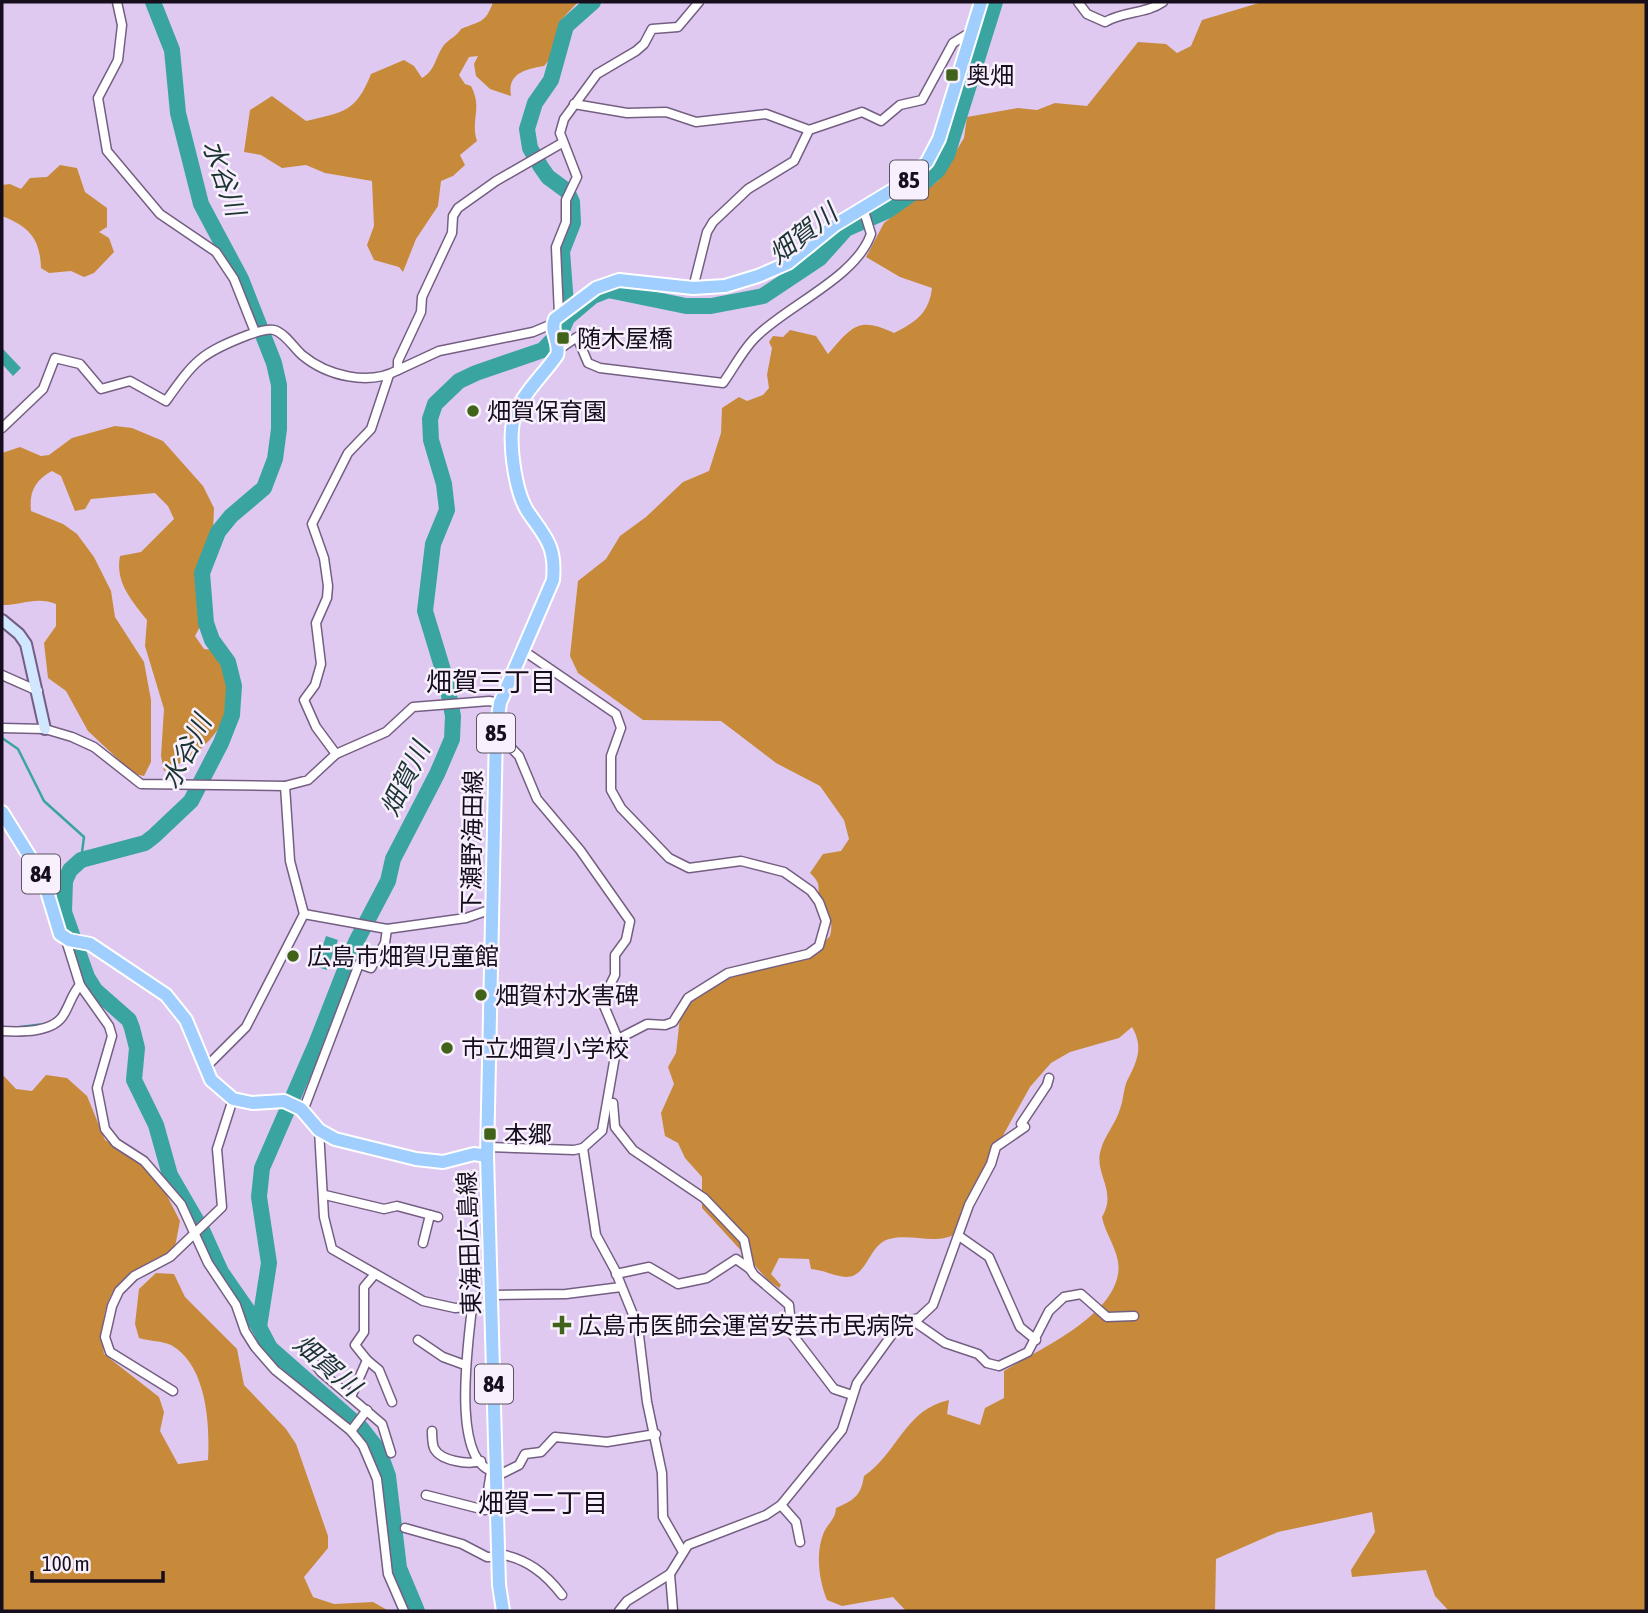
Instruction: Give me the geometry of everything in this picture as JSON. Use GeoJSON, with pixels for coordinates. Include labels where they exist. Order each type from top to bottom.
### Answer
{"type":"FeatureCollection","features":[{"type":"Feature","properties":{"kind":"main road","name":"85"},"geometry":{"type":"LineString","coordinates":[[560,318],[596,288],[619,280],[693,288],[742,282],[788,263],[835,225],[906,182],[927,162],[950,109],[981,2]]}},
{"type":"Feature","properties":{"kind":"main road"},"geometry":{"type":"LineString","coordinates":[[558,348],[560,318]]}},
{"type":"Feature","properties":{"kind":"main road","name":"下瀬野海田線"},"geometry":{"type":"LineString","coordinates":[[487,1152],[496,732],[500,703],[553,580],[554,563],[548,538],[528,512],[521,495],[513,455],[513,422],[516,410],[558,348]]}},
{"type":"Feature","properties":{"kind":"main road","name":"84"},"geometry":{"type":"LineString","coordinates":[[2,812],[43,878],[58,929],[72,940]]}},
{"type":"Feature","properties":{"kind":"main road"},"geometry":{"type":"LineString","coordinates":[[72,940],[101,950],[175,1003],[186,1020],[216,1087],[233,1099]]}},
{"type":"Feature","properties":{"kind":"main road","name":"東海田広島線"},"geometry":{"type":"LineString","coordinates":[[233,1099],[252,1103],[284,1101],[302,1110],[319,1130],[352,1144],[423,1160],[443,1162],[487,1152],[495,1473],[503,1611]]}},
{"type":"Feature","properties":{"kind":"street"},"geometry":{"type":"LineString","coordinates":[[117,2],[122,25],[118,60],[98,98],[107,151],[160,214],[216,252],[234,279],[255,332]]}},
{"type":"Feature","properties":{"kind":"street"},"geometry":{"type":"LineString","coordinates":[[2,428],[43,389],[55,358],[80,364],[101,389],[130,381],[166,401],[198,358],[216,347],[255,332],[274,330],[313,363],[355,378],[389,375],[439,351],[533,332],[560,318],[556,247],[566,222],[566,200],[577,177],[562,143],[561,126],[597,74],[636,51],[644,44],[652,29],[678,27],[699,2]]}},
{"type":"Feature","properties":{"kind":"street"},"geometry":{"type":"LineString","coordinates":[[1078,2],[1087,14],[1105,22],[1126,12],[1155,7],[1163,2]]}},
{"type":"Feature","properties":{"kind":"street"},"geometry":{"type":"LineString","coordinates":[[574,104],[627,113],[666,112],[696,122],[766,114],[809,130],[862,112],[881,121],[900,105],[922,100],[953,43],[971,32]]}},
{"type":"Feature","properties":{"kind":"street"},"geometry":{"type":"LineString","coordinates":[[693,288],[707,232],[713,222],[748,189],[794,161],[809,130]]}},
{"type":"Feature","properties":{"kind":"street"},"geometry":{"type":"LineString","coordinates":[[398,370],[398,361],[421,312],[422,297],[452,233],[453,216],[458,208],[496,181],[562,143]]}},
{"type":"Feature","properties":{"kind":"street"},"geometry":{"type":"LineString","coordinates":[[558,348],[578,337],[588,363],[600,368],[723,383],[756,336],[823,287],[857,256],[871,234],[863,208]]}},
{"type":"Feature","properties":{"kind":"street"},"geometry":{"type":"LineString","coordinates":[[336,754],[316,727],[304,700],[315,685],[321,664],[316,623],[327,598],[328,586],[324,558],[312,523],[348,453],[372,429],[389,375]]}},
{"type":"Feature","properties":{"kind":"street"},"geometry":{"type":"LineString","coordinates":[[2,620],[19,634],[26,644],[45,729]]}},
{"type":"Feature","properties":{"kind":"street"},"geometry":{"type":"LineString","coordinates":[[521,649],[616,714],[621,728],[611,756],[611,790],[621,808],[669,858],[699,869],[741,861],[770,867],[800,881],[820,902],[825,913],[822,939],[808,954],[728,973],[693,993],[673,1022],[665,1025],[647,1024],[618,1039]]}},
{"type":"Feature","properties":{"kind":"street"},"geometry":{"type":"LineString","coordinates":[[2,676],[37,691]]}},
{"type":"Feature","properties":{"kind":"street"},"geometry":{"type":"LineString","coordinates":[[2,728],[45,729],[89,744],[141,784],[199,787],[285,786],[309,780],[336,754],[386,732],[413,707],[500,703]]}},
{"type":"Feature","properties":{"kind":"street"},"geometry":{"type":"LineString","coordinates":[[496,732],[519,756],[537,799],[580,850],[630,921],[626,940],[615,955],[615,975],[602,1001],[618,1039],[614,1077],[614,1127],[638,1156],[694,1189],[744,1240],[750,1269]]}},
{"type":"Feature","properties":{"kind":"street"},"geometry":{"type":"LineString","coordinates":[[206,1067],[246,1027],[304,914],[290,861],[285,786]]}},
{"type":"Feature","properties":{"kind":"street"},"geometry":{"type":"LineString","coordinates":[[304,914],[387,929],[466,918],[492,909]]}},
{"type":"Feature","properties":{"kind":"street"},"geometry":{"type":"LineString","coordinates":[[302,1110],[359,964],[372,968],[385,943],[387,929]]}},
{"type":"Feature","properties":{"kind":"street"},"geometry":{"type":"LineString","coordinates":[[72,940],[80,985],[109,1026],[112,1036],[97,1088],[105,1129],[116,1143],[151,1167],[181,1204],[221,1286],[236,1305],[245,1331],[255,1347],[275,1370],[352,1430],[363,1446],[377,1479],[388,1574],[404,1611]]}},
{"type":"Feature","properties":{"kind":"street"},"geometry":{"type":"LineString","coordinates":[[2,1031],[41,1029],[54,1024],[63,1017],[80,985]]}},
{"type":"Feature","properties":{"kind":"street"},"geometry":{"type":"LineString","coordinates":[[487,1152],[583,1147],[602,1131],[614,1077]]}},
{"type":"Feature","properties":{"kind":"street"},"geometry":{"type":"LineString","coordinates":[[619,1611],[627,1601],[670,1574],[688,1545],[766,1515],[780,1505],[842,1430],[852,1395],[871,1362],[900,1323],[912,1320],[933,1305],[969,1205],[991,1164],[996,1147],[1025,1127],[1021,1124],[1049,1078]]}},
{"type":"Feature","properties":{"kind":"street"},"geometry":{"type":"LineString","coordinates":[[173,1391],[110,1352],[105,1337],[112,1306],[134,1276],[170,1257],[222,1207],[217,1149],[233,1099]]}},
{"type":"Feature","properties":{"kind":"street"},"geometry":{"type":"LineString","coordinates":[[319,1130],[326,1195],[324,1217],[332,1249],[423,1301],[455,1308],[472,1307],[492,1300],[621,1287]]}},
{"type":"Feature","properties":{"kind":"street"},"geometry":{"type":"LineString","coordinates":[[583,1147],[596,1235],[638,1327],[647,1402],[656,1434],[662,1473],[663,1517],[683,1552]]}},
{"type":"Feature","properties":{"kind":"street"},"geometry":{"type":"LineString","coordinates":[[326,1195],[384,1209],[397,1206],[434,1216],[423,1243]]}},
{"type":"Feature","properties":{"kind":"street"},"geometry":{"type":"LineString","coordinates":[[959,1236],[989,1258],[1020,1327],[1036,1340]]}},
{"type":"Feature","properties":{"kind":"street"},"geometry":{"type":"LineString","coordinates":[[616,1274],[649,1267],[678,1284],[706,1278],[736,1259],[789,1305],[790,1330],[830,1384],[852,1395]]}},
{"type":"Feature","properties":{"kind":"street"},"geometry":{"type":"LineString","coordinates":[[374,1274],[364,1287],[364,1332],[355,1345],[379,1370],[391,1402]]}},
{"type":"Feature","properties":{"kind":"street"},"geometry":{"type":"LineString","coordinates":[[912,1320],[945,1343],[978,1354],[993,1366],[1028,1352],[1049,1311],[1064,1297],[1083,1295],[1107,1317],[1133,1316]]}},
{"type":"Feature","properties":{"kind":"street"},"geometry":{"type":"LineString","coordinates":[[472,1307],[465,1365],[467,1427],[481,1461],[495,1473]]}},
{"type":"Feature","properties":{"kind":"street"},"geometry":{"type":"LineString","coordinates":[[418,1339],[443,1357],[465,1365]]}},
{"type":"Feature","properties":{"kind":"street"},"geometry":{"type":"LineString","coordinates":[[308,1355],[321,1372],[382,1424],[391,1453]]}},
{"type":"Feature","properties":{"kind":"street"},"geometry":{"type":"LineString","coordinates":[[351,1396],[367,1360]]}},
{"type":"Feature","properties":{"kind":"street"},"geometry":{"type":"LineString","coordinates":[[352,1430],[366,1412]]}},
{"type":"Feature","properties":{"kind":"street"},"geometry":{"type":"LineString","coordinates":[[432,1431],[433,1445],[440,1455],[465,1463],[481,1461]]}},
{"type":"Feature","properties":{"kind":"street"},"geometry":{"type":"LineString","coordinates":[[495,1473],[519,1465],[525,1454],[541,1452],[555,1437],[607,1442],[656,1434]]}},
{"type":"Feature","properties":{"kind":"street"},"geometry":{"type":"LineString","coordinates":[[426,1495],[485,1510],[495,1473]]}},
{"type":"Feature","properties":{"kind":"street"},"geometry":{"type":"LineString","coordinates":[[780,1505],[796,1522],[800,1542]]}},
{"type":"Feature","properties":{"kind":"street"},"geometry":{"type":"LineString","coordinates":[[405,1528],[469,1547],[487,1557],[500,1556],[525,1561],[540,1571],[562,1595]]}},
{"type":"Feature","properties":{"kind":"street"},"geometry":{"type":"LineString","coordinates":[[670,1574],[673,1611]]}},
{"type":"Feature","properties":{"kind":"shaded area"},"geometry":{"type":"Polygon","coordinates":[[[493,2],[578,2],[560,21],[550,59],[544,66],[519,73],[512,82],[511,96],[490,89],[476,76],[474,64],[478,56],[469,57],[459,75],[465,84],[471,86],[476,101],[477,141],[460,155],[465,165],[453,176],[441,181],[438,206],[416,239],[403,272],[399,267],[374,260],[367,245],[374,226],[372,181],[325,173],[306,165],[282,168],[261,155],[244,152],[250,110],[272,96],[306,121],[347,108],[360,96],[371,74],[404,60],[414,66],[422,78],[433,67],[444,45],[461,29],[485,18],[493,2]]]}},
{"type":"Feature","properties":{"kind":"shaded area"},"geometry":{"type":"Polygon","coordinates":[[[1262,2],[1646,2],[1646,1611],[1449,1611],[1435,1596],[1426,1570],[1352,1577],[1351,1570],[1375,1532],[1372,1512],[1278,1532],[1216,1559],[1215,1611],[906,1611],[893,1597],[842,1606],[827,1600],[819,1566],[821,1540],[836,1508],[856,1497],[864,1476],[876,1467],[911,1422],[934,1405],[949,1400],[947,1414],[980,1425],[985,1408],[1004,1398],[1004,1371],[1072,1331],[1102,1305],[1113,1290],[1119,1267],[1102,1217],[1106,1207],[1107,1190],[1099,1158],[1118,1114],[1137,1058],[1137,1040],[1132,1027],[1119,1038],[1070,1052],[1051,1063],[1030,1087],[961,1211],[958,1233],[941,1239],[889,1239],[877,1247],[859,1272],[846,1277],[811,1269],[809,1259],[779,1258],[771,1274],[781,1285],[779,1288],[768,1280],[702,1208],[702,1177],[685,1158],[678,1143],[665,1136],[661,1113],[674,1084],[668,1067],[676,1053],[680,1017],[700,992],[756,966],[808,959],[830,936],[830,916],[819,895],[817,881],[810,873],[823,854],[841,851],[849,839],[844,820],[820,786],[776,763],[721,721],[643,720],[578,673],[570,656],[578,581],[606,559],[620,536],[646,517],[683,482],[709,471],[721,433],[722,408],[739,397],[747,401],[763,395],[769,388],[767,375],[772,348],[769,342],[773,336],[783,337],[790,330],[816,336],[828,354],[857,327],[872,325],[894,333],[920,316],[928,304],[932,288],[900,277],[866,257],[884,223],[938,181],[964,138],[967,117],[1018,108],[1037,110],[1055,103],[1087,106],[1138,42],[1166,44],[1177,53],[1191,46],[1202,20],[1262,2]]]}},
{"type":"Feature","properties":{"kind":"shaded area"},"geometry":{"type":"Polygon","coordinates":[[[60,165],[77,168],[85,192],[107,208],[107,227],[99,232],[109,238],[114,252],[94,273],[84,277],[71,271],[49,273],[41,268],[38,249],[32,235],[2,216],[2,185],[10,184],[21,189],[30,178],[47,177],[60,165]]]}},
{"type":"Feature","properties":{"kind":"shaded area"},"geometry":{"type":"Polygon","coordinates":[[[2,348],[21,368],[13,376],[2,364],[2,348]]]}},
{"type":"Feature","properties":{"kind":"shaded area"},"geometry":{"type":"Polygon","coordinates":[[[115,426],[132,428],[163,441],[203,486],[214,508],[213,532],[205,554],[207,573],[201,596],[204,619],[195,636],[204,649],[221,651],[228,671],[230,690],[228,707],[211,738],[198,751],[164,771],[161,756],[164,709],[145,646],[147,620],[126,590],[119,565],[120,556],[141,552],[174,519],[168,506],[155,493],[91,499],[85,509],[75,511],[61,476],[52,471],[41,478],[32,492],[31,511],[63,524],[77,534],[94,557],[111,591],[115,617],[144,662],[151,700],[151,762],[144,776],[134,774],[88,731],[66,691],[48,678],[44,643],[56,626],[56,604],[36,601],[2,605],[2,453],[20,447],[41,456],[49,455],[72,438],[115,426]]]}},
{"type":"Feature","properties":{"kind":"shaded area"},"geometry":{"type":"Polygon","coordinates":[[[326,936],[338,940],[327,970],[308,964],[313,952],[320,954],[326,936]]]}},
{"type":"Feature","properties":{"kind":"shaded area"},"geometry":{"type":"Polygon","coordinates":[[[2,1074],[16,1089],[32,1091],[46,1075],[67,1078],[87,1096],[105,1140],[143,1162],[164,1190],[180,1221],[175,1247],[130,1274],[117,1286],[107,1304],[102,1335],[104,1354],[159,1397],[164,1412],[160,1431],[178,1464],[208,1460],[207,1414],[199,1381],[183,1354],[171,1345],[139,1338],[135,1324],[139,1289],[156,1273],[174,1274],[185,1297],[237,1349],[244,1385],[286,1429],[296,1444],[328,1536],[328,1548],[304,1577],[313,1597],[334,1604],[373,1602],[389,1611],[2,1611],[2,1074]]]}},
{"type":"Feature","properties":{"kind":"waterway","name":"水谷川"},"geometry":{"type":"LineString","coordinates":[[153,2],[172,50],[178,113],[201,204],[241,279],[274,363],[279,385],[279,429],[275,459],[264,488],[231,516],[218,532],[202,573],[206,623],[212,640],[228,662],[234,686],[232,715],[221,743],[191,801],[154,836],[145,843],[81,860],[70,870],[65,881],[64,912],[87,977],[95,990],[129,1020],[137,1048],[134,1080],[156,1125],[170,1175],[203,1232],[221,1272],[259,1327],[270,1348],[361,1428],[379,1451],[388,1476],[399,1568],[417,1611]]}},
{"type":"Feature","properties":{"kind":"waterway"},"geometry":{"type":"LineString","coordinates":[[567,318],[562,251],[573,223],[572,202],[567,191],[548,177],[541,167],[530,148],[527,129],[535,103],[551,80],[566,26],[593,2]]}},
{"type":"Feature","properties":{"kind":"waterway","name":"畑賀川"},"geometry":{"type":"LineString","coordinates":[[259,1327],[269,1263],[259,1197],[262,1168],[316,1044],[356,942],[388,881],[393,859],[452,739],[453,716],[446,680],[425,611],[433,544],[447,510],[444,484],[431,440],[430,419],[435,404],[459,381],[543,350],[562,330],[567,318],[593,296],[608,290],[686,306],[711,306],[763,296],[820,258],[846,229],[887,211],[910,195],[938,170],[947,155],[995,2]]}},
{"type":"Feature","properties":{"kind":"waterway"},"geometry":{"type":"LineString","coordinates":[[2,738],[18,749],[44,801],[84,837],[81,860]]}},
{"type":"Feature","properties":{"kind":"waterway"},"geometry":{"type":"LineString","coordinates":[[60,1013],[77,982]]}},
{"type":"Feature","properties":{"kind":"waterway"},"geometry":{"type":"LineString","coordinates":[[12,1028],[44,1024]]}},
{"type":"Feature","properties":{"kind":"place","name":"奥畑"},"geometry":{"type":"Point","coordinates":[952,75]}},
{"type":"Feature","properties":{"kind":"place","name":"随木屋橋"},"geometry":{"type":"Point","coordinates":[563,338]}},
{"type":"Feature","properties":{"kind":"place","name":"畑賀保育園"},"geometry":{"type":"Point","coordinates":[473,411]}},
{"type":"Feature","properties":{"kind":"place","name":"広島市畑賀児童館"},"geometry":{"type":"Point","coordinates":[293,956]}},
{"type":"Feature","properties":{"kind":"place","name":"畑賀村水害碑"},"geometry":{"type":"Point","coordinates":[481,995]}},
{"type":"Feature","properties":{"kind":"place","name":"市立畑賀小学校"},"geometry":{"type":"Point","coordinates":[447,1048]}},
{"type":"Feature","properties":{"kind":"place","name":"本郷"},"geometry":{"type":"Point","coordinates":[490,1134]}},
{"type":"Feature","properties":{"kind":"place","name":"広島市医師会運営安芸市民病院"},"geometry":{"type":"Point","coordinates":[562,1325]}},
{"type":"Feature","properties":{"kind":"district","name":"畑賀三丁目"},"geometry":{"type":"Point","coordinates":[491,682]}},
{"type":"Feature","properties":{"kind":"district","name":"畑賀二丁目"},"geometry":{"type":"Point","coordinates":[543,1503]}}]}
